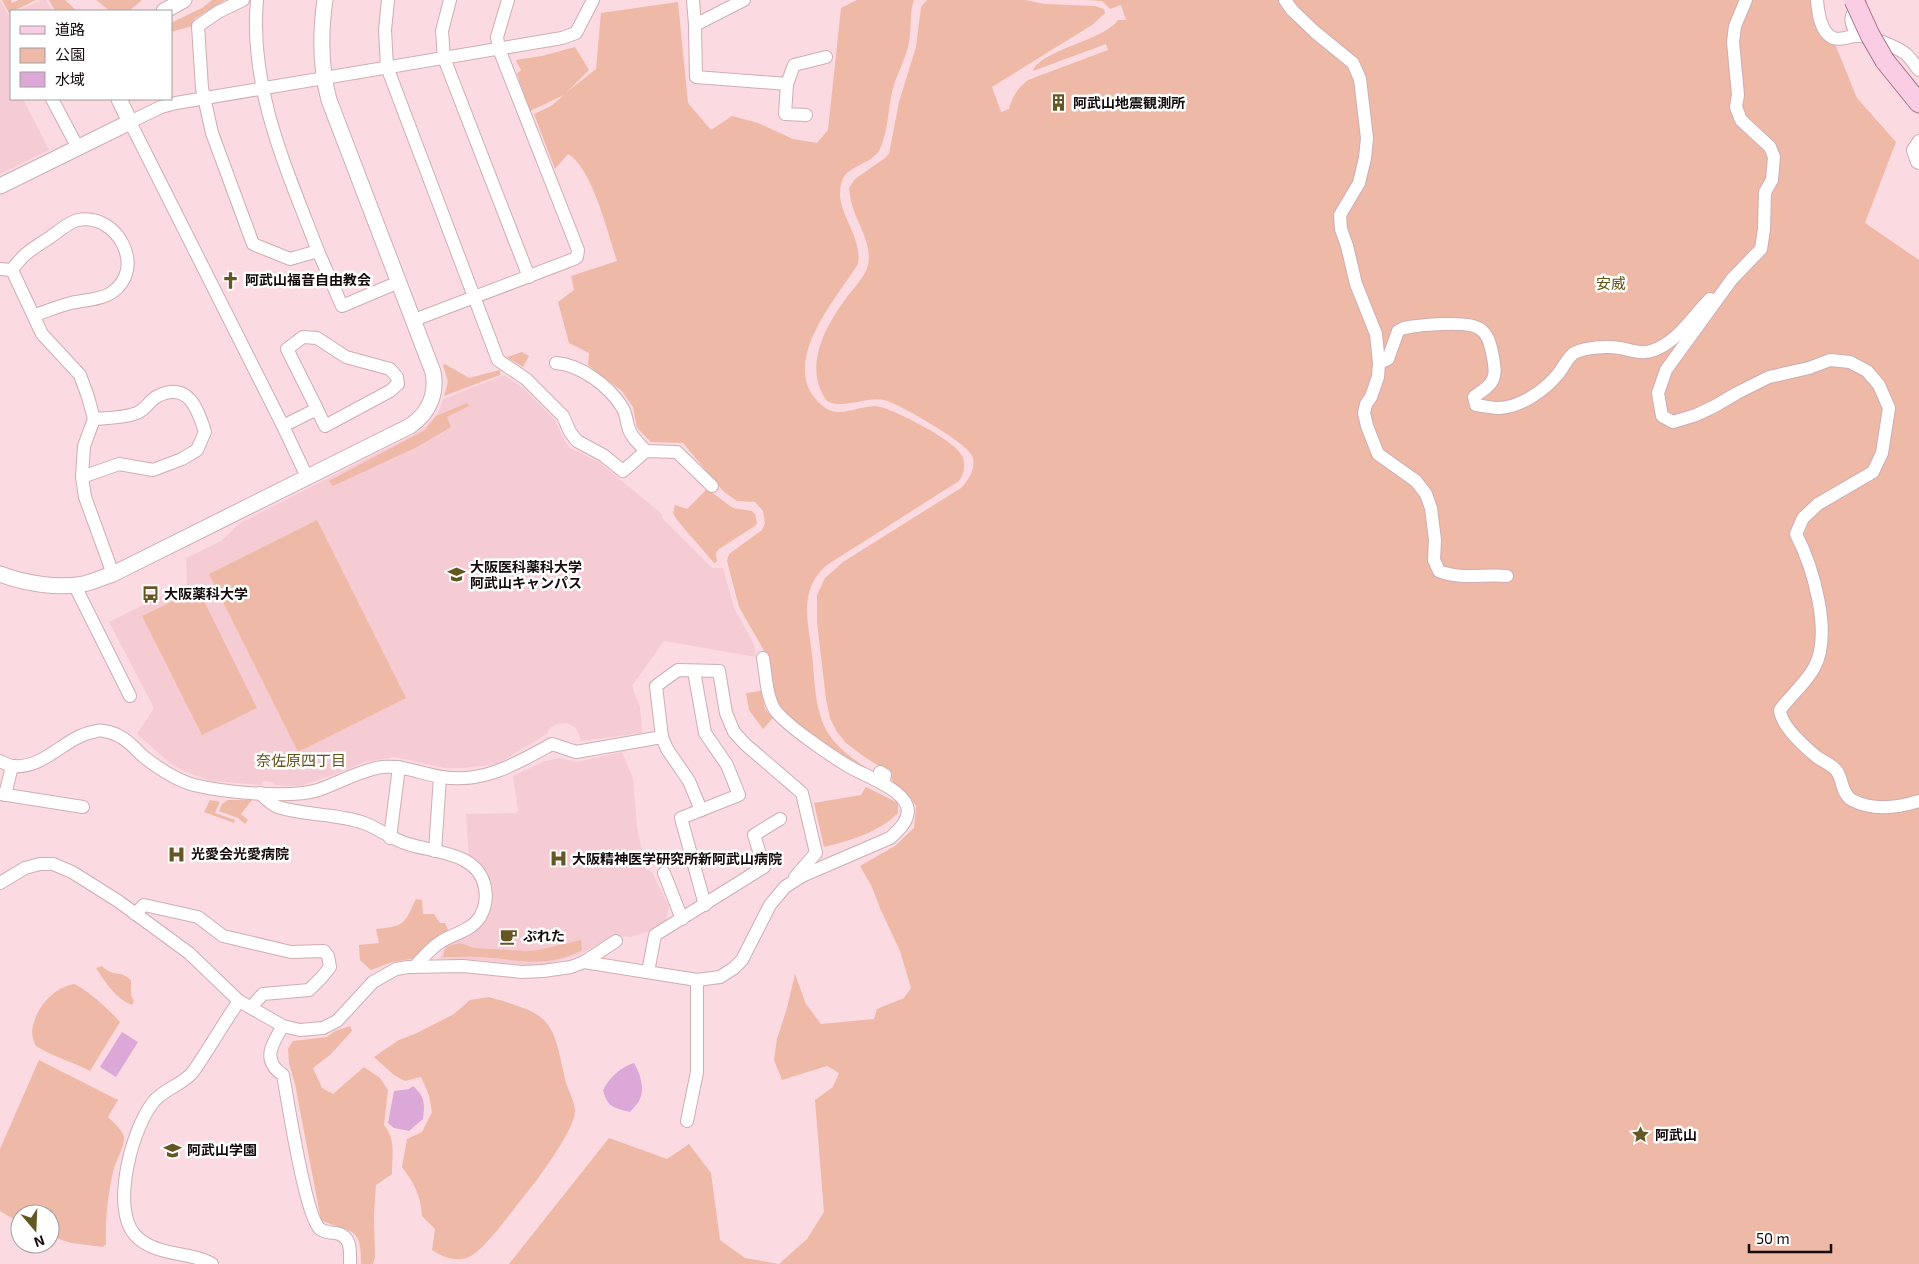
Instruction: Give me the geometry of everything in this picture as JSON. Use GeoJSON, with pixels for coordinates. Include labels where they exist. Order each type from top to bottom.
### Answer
{"type":"FeatureCollection","features":[{"type":"Feature","properties":{"kind":"main road"},"geometry":{"type":"LineString","coordinates":[[1854,0],[1870,35],[1885,61],[1919,104]]}},
{"type":"Feature","properties":{"kind":"street"},"geometry":{"type":"LineString","coordinates":[[166,10],[184,0]]}},
{"type":"Feature","properties":{"kind":"street"},"geometry":{"type":"LineString","coordinates":[[243,0],[218,12],[198,26],[203,98],[212,133],[253,244],[290,259],[318,251]]}},
{"type":"Feature","properties":{"kind":"street"},"geometry":{"type":"LineString","coordinates":[[257,0],[255,38],[262,88],[273,134],[318,251],[342,306],[399,282]]}},
{"type":"Feature","properties":{"kind":"street"},"geometry":{"type":"LineString","coordinates":[[0,574],[17,581],[58,585],[83,584],[113,574],[410,426],[426,412],[433,395],[434,378],[414,320],[330,100],[324,78],[321,24],[325,0]]}},
{"type":"Feature","properties":{"kind":"street"},"geometry":{"type":"LineString","coordinates":[[388,0],[385,30],[387,67],[498,360],[526,379],[563,416],[576,441],[603,455],[623,471],[646,451],[677,452],[712,486]]}},
{"type":"Feature","properties":{"kind":"street"},"geometry":{"type":"LineString","coordinates":[[450,0],[442,31],[444,58],[529,276]]}},
{"type":"Feature","properties":{"kind":"street"},"geometry":{"type":"LineString","coordinates":[[414,320],[574,260],[577,256],[578,250],[499,49],[497,37],[508,0]]}},
{"type":"Feature","properties":{"kind":"street"},"geometry":{"type":"LineString","coordinates":[[0,186],[130,122],[160,103],[203,98],[562,38],[576,33],[593,0]]}},
{"type":"Feature","properties":{"kind":"street"},"geometry":{"type":"LineString","coordinates":[[693,0],[696,76],[787,84]]}},
{"type":"Feature","properties":{"kind":"street"},"geometry":{"type":"LineString","coordinates":[[695,25],[744,0]]}},
{"type":"Feature","properties":{"kind":"street"},"geometry":{"type":"LineString","coordinates":[[1284,0],[1315,32],[1353,63],[1360,79],[1367,138],[1365,158],[1359,183],[1340,216],[1341,229],[1356,284],[1376,334],[1379,364],[1375,387],[1366,404],[1364,413],[1367,426],[1378,454],[1416,481],[1426,494],[1431,508],[1435,540],[1434,560],[1439,571],[1452,577],[1506,576]]}},
{"type":"Feature","properties":{"kind":"street"},"geometry":{"type":"LineString","coordinates":[[1746,0],[1735,26],[1733,42],[1738,95],[1736,107],[1741,120],[1770,147],[1774,157],[1772,180],[1765,192],[1764,229],[1761,249],[1732,279],[1666,370],[1658,393],[1662,416],[1672,422],[1696,415],[1769,378],[1809,368],[1830,360],[1850,362],[1867,371],[1879,385],[1889,408],[1882,453],[1872,472],[1818,504],[1803,518],[1796,534],[1805,551],[1814,579],[1822,630],[1820,649],[1814,668],[1780,710],[1780,716],[1786,726],[1816,755],[1836,770],[1847,795],[1852,799],[1868,805],[1887,807],[1919,801]]}},
{"type":"Feature","properties":{"kind":"street"},"geometry":{"type":"LineString","coordinates":[[1817,0],[1820,21],[1826,32],[1833,38],[1842,39],[1857,36],[1893,47],[1906,54],[1919,70]]}},
{"type":"Feature","properties":{"kind":"street"},"geometry":{"type":"LineString","coordinates":[[1857,36],[1850,21],[1851,14],[1863,0]]}},
{"type":"Feature","properties":{"kind":"street"},"geometry":{"type":"LineString","coordinates":[[806,115],[785,114],[787,84],[794,65],[826,57]]}},
{"type":"Feature","properties":{"kind":"street"},"geometry":{"type":"LineString","coordinates":[[48,100],[78,148]]}},
{"type":"Feature","properties":{"kind":"street"},"geometry":{"type":"LineString","coordinates":[[120,100],[307,477]]}},
{"type":"Feature","properties":{"kind":"street"},"geometry":{"type":"LineString","coordinates":[[1919,141],[1913,150],[1919,163]]}},
{"type":"Feature","properties":{"kind":"street"},"geometry":{"type":"LineString","coordinates":[[35,315],[69,304],[100,298],[118,288],[129,270],[122,244],[115,233],[105,224],[92,219],[76,220],[22,256],[6,270],[35,315],[42,334],[80,375],[94,419],[84,446],[82,477],[85,497],[113,574]]}},
{"type":"Feature","properties":{"kind":"street"},"geometry":{"type":"LineString","coordinates":[[1379,364],[1388,359],[1398,331],[1404,328],[1456,324],[1476,326],[1482,329],[1489,340],[1495,370],[1489,385],[1474,397],[1474,402],[1476,405],[1487,407],[1510,406],[1522,402],[1548,385],[1573,354],[1584,350],[1618,347],[1640,352],[1651,352],[1662,347],[1675,336],[1709,299],[1715,294],[1720,295]]}},
{"type":"Feature","properties":{"kind":"street"},"geometry":{"type":"LineString","coordinates":[[303,337],[317,338],[346,357],[390,369],[397,377],[398,384],[390,392],[325,426],[317,409],[287,349],[303,337]]}},
{"type":"Feature","properties":{"kind":"street"},"geometry":{"type":"LineString","coordinates":[[556,363],[574,367],[599,382],[613,395],[625,412],[630,432],[646,451]]}},
{"type":"Feature","properties":{"kind":"street"},"geometry":{"type":"LineString","coordinates":[[82,477],[119,464],[153,470],[164,466],[197,450],[205,432],[192,400],[182,394],[169,392],[158,395],[151,400],[146,408],[137,413],[94,419]]}},
{"type":"Feature","properties":{"kind":"street"},"geometry":{"type":"LineString","coordinates":[[283,426],[317,409]]}},
{"type":"Feature","properties":{"kind":"street"},"geometry":{"type":"LineString","coordinates":[[74,584],[130,696]]}},
{"type":"Feature","properties":{"kind":"street"},"geometry":{"type":"LineString","coordinates":[[763,658],[770,699],[781,716],[840,761],[881,778],[901,796],[907,805],[907,817],[899,831],[890,838],[808,873],[790,883]]}},
{"type":"Feature","properties":{"kind":"street"},"geometry":{"type":"LineString","coordinates":[[584,962],[697,980],[720,977],[730,972],[738,964],[777,895],[816,853],[802,792],[745,744],[734,732],[726,713],[719,671],[678,670],[656,686],[662,737],[667,749],[688,781],[701,810]]}},
{"type":"Feature","properties":{"kind":"street"},"geometry":{"type":"LineString","coordinates":[[694,671],[705,733],[727,766],[739,795],[681,818],[705,905]]}},
{"type":"Feature","properties":{"kind":"street"},"geometry":{"type":"LineString","coordinates":[[0,760],[12,766],[24,766],[40,761],[83,734],[102,730],[124,738],[156,766],[193,784],[260,793],[292,794],[316,791],[382,767],[399,767],[440,777],[468,778],[496,773],[552,744],[576,752],[662,737]]}},
{"type":"Feature","properties":{"kind":"street"},"geometry":{"type":"LineString","coordinates":[[12,766],[2,794],[83,807]]}},
{"type":"Feature","properties":{"kind":"street"},"geometry":{"type":"LineString","coordinates":[[390,838],[399,767]]}},
{"type":"Feature","properties":{"kind":"street"},"geometry":{"type":"LineString","coordinates":[[436,852],[440,777]]}},
{"type":"Feature","properties":{"kind":"street"},"geometry":{"type":"LineString","coordinates":[[260,793],[277,807],[348,818],[377,829],[390,838],[463,859],[474,867],[485,884],[485,905],[480,918],[464,931],[440,942],[414,966]]}},
{"type":"Feature","properties":{"kind":"street"},"geometry":{"type":"LineString","coordinates":[[648,972],[655,935],[764,867],[754,835],[780,819]]}},
{"type":"Feature","properties":{"kind":"street"},"geometry":{"type":"LineString","coordinates":[[0,883],[33,865],[46,863],[72,872],[189,953],[239,1001],[283,1026],[293,1029],[308,1030],[330,1025],[343,1016],[378,978],[396,969],[414,966],[472,966],[530,972],[557,969],[584,962],[616,941]]}},
{"type":"Feature","properties":{"kind":"street"},"geometry":{"type":"LineString","coordinates":[[664,873],[682,919]]}},
{"type":"Feature","properties":{"kind":"street"},"geometry":{"type":"LineString","coordinates":[[135,914],[144,905],[198,917],[223,936],[291,952],[324,951],[328,956],[330,967],[309,990],[263,994],[251,1007]]}},
{"type":"Feature","properties":{"kind":"street"},"geometry":{"type":"LineString","coordinates":[[687,1121],[697,1072],[697,980]]}},
{"type":"Feature","properties":{"kind":"street"},"geometry":{"type":"LineString","coordinates":[[212,1264],[145,1244],[134,1235],[127,1223],[123,1206],[127,1165],[135,1140],[155,1100],[192,1073],[239,1001]]}},
{"type":"Feature","properties":{"kind":"street"},"geometry":{"type":"LineString","coordinates":[[283,1026],[270,1047],[271,1061],[275,1070],[283,1075],[297,1150],[314,1222],[320,1230],[340,1234],[346,1238],[350,1244],[350,1264]]}},
{"type":"Feature","properties":{"kind":"shaded area"},"geometry":{"type":"Polygon","coordinates":[[[0,0],[8,15],[10,14],[10,100],[24,100],[49,150],[0,174],[0,0]]]}},
{"type":"Feature","properties":{"kind":"shaded area"},"geometry":{"type":"Polygon","coordinates":[[[41,0],[46,0],[51,10],[19,10],[41,0]]]}},
{"type":"Feature","properties":{"kind":"shaded area","name":"大阪医科薬科大学 阿武山キャンパス"},"geometry":{"type":"Polygon","coordinates":[[[504,375],[522,387],[555,420],[570,448],[599,462],[662,514],[663,519],[712,568],[723,568],[734,608],[754,644],[756,657],[664,641],[632,686],[640,707],[642,733],[581,741],[576,728],[567,723],[557,724],[550,728],[547,734],[497,764],[465,768],[444,768],[395,757],[365,762],[300,786],[274,785],[272,782],[263,781],[262,785],[210,781],[184,771],[170,763],[137,734],[154,708],[109,622],[187,583],[186,558],[221,541],[240,523],[411,436],[426,426],[438,413],[443,399],[504,375]]]}},
{"type":"Feature","properties":{"kind":"shaded area","name":"大阪精神医学研究所新阿武山病院"},"geometry":{"type":"Polygon","coordinates":[[[622,752],[633,778],[637,827],[646,869],[652,872],[669,907],[665,924],[651,931],[630,937],[614,935],[579,955],[544,965],[440,959],[446,946],[476,930],[487,915],[469,858],[466,814],[516,813],[518,811],[513,776],[545,761],[560,758],[576,762],[622,752]]]}},
{"type":"Feature","properties":{"kind":"green space"},"geometry":{"type":"Polygon","coordinates":[[[2,0],[11,0],[12,3],[19,0],[36,0],[15,10],[10,10],[9,13],[2,0]]]}},
{"type":"Feature","properties":{"kind":"green space"},"geometry":{"type":"Polygon","coordinates":[[[49,0],[65,0],[76,10],[54,10],[49,0]]]}},
{"type":"Feature","properties":{"kind":"green space"},"geometry":{"type":"Polygon","coordinates":[[[96,0],[142,0],[130,10],[109,10],[96,0]]]}},
{"type":"Feature","properties":{"kind":"green space"},"geometry":{"type":"Polygon","coordinates":[[[212,0],[225,0],[194,19],[192,26],[172,32],[172,23],[202,8],[212,0]]]}},
{"type":"Feature","properties":{"kind":"green space"},"geometry":{"type":"Polygon","coordinates":[[[857,0],[914,0],[910,36],[906,55],[892,92],[886,128],[880,149],[871,159],[848,173],[843,178],[841,184],[841,204],[856,243],[858,264],[819,324],[806,359],[805,375],[812,394],[829,410],[841,412],[875,406],[889,410],[926,428],[949,443],[962,456],[964,465],[959,481],[827,565],[816,578],[809,593],[807,608],[808,624],[816,695],[823,724],[838,745],[877,776],[836,753],[783,713],[776,698],[767,656],[739,607],[727,561],[729,554],[762,530],[765,523],[763,511],[755,502],[737,501],[724,492],[683,443],[651,442],[637,428],[633,407],[622,391],[588,365],[589,353],[569,343],[558,302],[574,290],[571,276],[617,261],[598,202],[585,172],[577,161],[568,154],[555,169],[534,114],[551,106],[564,95],[530,111],[517,74],[521,70],[516,60],[542,56],[575,47],[589,70],[567,92],[596,69],[601,13],[678,2],[688,103],[711,130],[732,116],[758,123],[793,139],[817,143],[828,130],[841,8],[857,0]]]}},
{"type":"Feature","properties":{"kind":"green space"},"geometry":{"type":"Polygon","coordinates":[[[927,0],[1025,0],[1045,4],[1095,6],[1104,9],[1105,13],[1092,25],[992,87],[1001,112],[1009,109],[1016,93],[1028,80],[1108,50],[1106,44],[1033,71],[1047,57],[1100,33],[1111,27],[1118,20],[1126,20],[1121,5],[1110,9],[1102,1],[1087,0],[1817,0],[1857,98],[1896,142],[1865,223],[1919,260],[1919,1264],[779,1264],[807,1239],[824,1212],[815,1100],[833,1087],[839,1073],[827,1066],[782,1080],[774,1060],[777,1039],[795,974],[806,1004],[821,1024],[874,1019],[877,1009],[904,998],[911,988],[900,951],[872,887],[860,866],[895,846],[914,828],[916,806],[907,793],[893,784],[891,773],[846,743],[837,732],[830,718],[817,622],[817,595],[825,578],[843,562],[961,488],[970,477],[974,463],[971,454],[957,441],[892,403],[877,399],[848,404],[827,401],[820,389],[817,376],[819,349],[824,336],[837,311],[861,279],[868,265],[867,244],[853,208],[849,188],[855,179],[889,154],[899,102],[916,47],[921,7],[927,0]]]}},
{"type":"Feature","properties":{"kind":"green space"},"geometry":{"type":"Polygon","coordinates":[[[522,352],[529,356],[523,367],[507,357],[522,352]]]}},
{"type":"Feature","properties":{"kind":"green space"},"geometry":{"type":"Polygon","coordinates":[[[445,364],[469,378],[500,370],[500,375],[444,396],[448,382],[443,365],[445,364]]]}},
{"type":"Feature","properties":{"kind":"green space"},"geometry":{"type":"Polygon","coordinates":[[[467,403],[469,406],[447,417],[451,427],[417,447],[333,486],[329,481],[425,430],[436,416],[467,403]]]}},
{"type":"Feature","properties":{"kind":"green space"},"geometry":{"type":"Polygon","coordinates":[[[707,489],[733,508],[752,511],[755,514],[757,523],[719,549],[716,553],[717,562],[714,563],[673,513],[675,505],[687,509],[707,489]]]}},
{"type":"Feature","properties":{"kind":"green space"},"geometry":{"type":"Polygon","coordinates":[[[317,520],[406,698],[298,752],[209,574],[317,520]]]}},
{"type":"Feature","properties":{"kind":"green space"},"geometry":{"type":"Polygon","coordinates":[[[198,589],[257,708],[202,735],[142,616],[198,589]]]}},
{"type":"Feature","properties":{"kind":"green space"},"geometry":{"type":"Polygon","coordinates":[[[761,691],[765,709],[773,718],[763,729],[749,710],[746,693],[761,691]]]}},
{"type":"Feature","properties":{"kind":"green space"},"geometry":{"type":"Polygon","coordinates":[[[866,787],[898,803],[898,813],[873,831],[824,847],[814,803],[861,795],[866,787]]]}},
{"type":"Feature","properties":{"kind":"green space"},"geometry":{"type":"Polygon","coordinates":[[[210,800],[220,802],[215,813],[235,820],[234,823],[204,812],[210,800]]]}},
{"type":"Feature","properties":{"kind":"green space"},"geometry":{"type":"Polygon","coordinates":[[[228,800],[252,800],[241,814],[248,820],[245,824],[238,818],[219,811],[222,804],[228,800]]]}},
{"type":"Feature","properties":{"kind":"green space"},"geometry":{"type":"Polygon","coordinates":[[[416,899],[422,900],[423,914],[434,914],[440,923],[445,923],[449,932],[417,958],[392,962],[371,970],[360,960],[359,945],[379,943],[376,929],[393,927],[403,922],[416,899]]]}},
{"type":"Feature","properties":{"kind":"green space"},"geometry":{"type":"Polygon","coordinates":[[[581,940],[582,950],[561,959],[550,961],[443,957],[445,949],[460,943],[474,948],[525,951],[538,950],[581,940]]]}},
{"type":"Feature","properties":{"kind":"green space"},"geometry":{"type":"Polygon","coordinates":[[[102,966],[109,972],[123,975],[131,980],[131,995],[134,1001],[132,1005],[116,994],[107,984],[96,968],[102,966]]]}},
{"type":"Feature","properties":{"kind":"green space"},"geometry":{"type":"Polygon","coordinates":[[[74,984],[85,990],[120,1022],[90,1071],[36,1046],[32,1035],[37,1015],[46,1001],[59,990],[74,984]]]}},
{"type":"Feature","properties":{"kind":"green space"},"geometry":{"type":"Polygon","coordinates":[[[489,997],[525,1009],[545,1021],[556,1042],[575,1112],[573,1122],[551,1160],[495,1233],[471,1256],[451,1259],[432,1250],[435,1229],[422,1216],[416,1190],[402,1167],[407,1139],[422,1132],[432,1112],[429,1095],[421,1077],[405,1081],[394,1075],[374,1057],[399,1040],[454,1014],[470,1000],[489,997]]]}},
{"type":"Feature","properties":{"kind":"green space"},"geometry":{"type":"Polygon","coordinates":[[[350,1026],[352,1031],[330,1055],[313,1068],[322,1088],[333,1094],[364,1067],[380,1078],[388,1090],[384,1125],[392,1142],[392,1174],[376,1185],[374,1215],[375,1257],[373,1264],[361,1264],[359,1242],[352,1232],[321,1220],[295,1084],[289,1063],[288,1049],[293,1041],[327,1037],[335,1031],[350,1026]]]}},
{"type":"Feature","properties":{"kind":"green space"},"geometry":{"type":"Polygon","coordinates":[[[39,1060],[118,1100],[108,1117],[122,1132],[124,1142],[112,1177],[107,1215],[106,1244],[103,1247],[71,1243],[60,1239],[60,1204],[10,1204],[10,1217],[0,1211],[0,1149],[39,1060]]]}},
{"type":"Feature","properties":{"kind":"green space"},"geometry":{"type":"Polygon","coordinates":[[[609,1138],[667,1159],[689,1144],[711,1173],[720,1240],[745,1258],[779,1264],[509,1264],[609,1138]]]}},
{"type":"Feature","properties":{"kind":"water"},"geometry":{"type":"Polygon","coordinates":[[[122,1032],[138,1042],[116,1077],[100,1067],[122,1032]]]}},
{"type":"Feature","properties":{"kind":"water"},"geometry":{"type":"Polygon","coordinates":[[[634,1063],[640,1076],[642,1090],[639,1101],[630,1112],[612,1106],[603,1090],[616,1073],[634,1063]]]}},
{"type":"Feature","properties":{"kind":"water"},"geometry":{"type":"Polygon","coordinates":[[[413,1086],[423,1101],[423,1119],[409,1131],[394,1128],[388,1123],[394,1091],[409,1089],[413,1086]]]}},
{"type":"Feature","properties":{"kind":"place","name":"阿武山地震観測所"},"geometry":{"type":"Point","coordinates":[1059,103]}},
{"type":"Feature","properties":{"kind":"place","name":"阿武山福音自由教会"},"geometry":{"type":"Point","coordinates":[231,280]}},
{"type":"Feature","properties":{"kind":"place","name":"大阪医科薬科大学 阿武山キャンパス"},"geometry":{"type":"Point","coordinates":[456,575]}},
{"type":"Feature","properties":{"kind":"place","name":"大阪薬科大学"},"geometry":{"type":"Point","coordinates":[150,594]}},
{"type":"Feature","properties":{"kind":"place","name":"光愛会光愛病院"},"geometry":{"type":"Point","coordinates":[177,854]}},
{"type":"Feature","properties":{"kind":"place","name":"大阪精神医学研究所新阿武山病院"},"geometry":{"type":"Point","coordinates":[558,859]}},
{"type":"Feature","properties":{"kind":"place","name":"ぷれた"},"geometry":{"type":"Point","coordinates":[509,936]}},
{"type":"Feature","properties":{"kind":"place","name":"阿武山"},"geometry":{"type":"Point","coordinates":[1641,1135]}},
{"type":"Feature","properties":{"kind":"place","name":"阿武山学園"},"geometry":{"type":"Point","coordinates":[173,1150]}},
{"type":"Feature","properties":{"kind":"district","name":"安威"},"geometry":{"type":"Point","coordinates":[1611,284]}},
{"type":"Feature","properties":{"kind":"district","name":"奈佐原四丁目"},"geometry":{"type":"Point","coordinates":[301,761]}}]}
